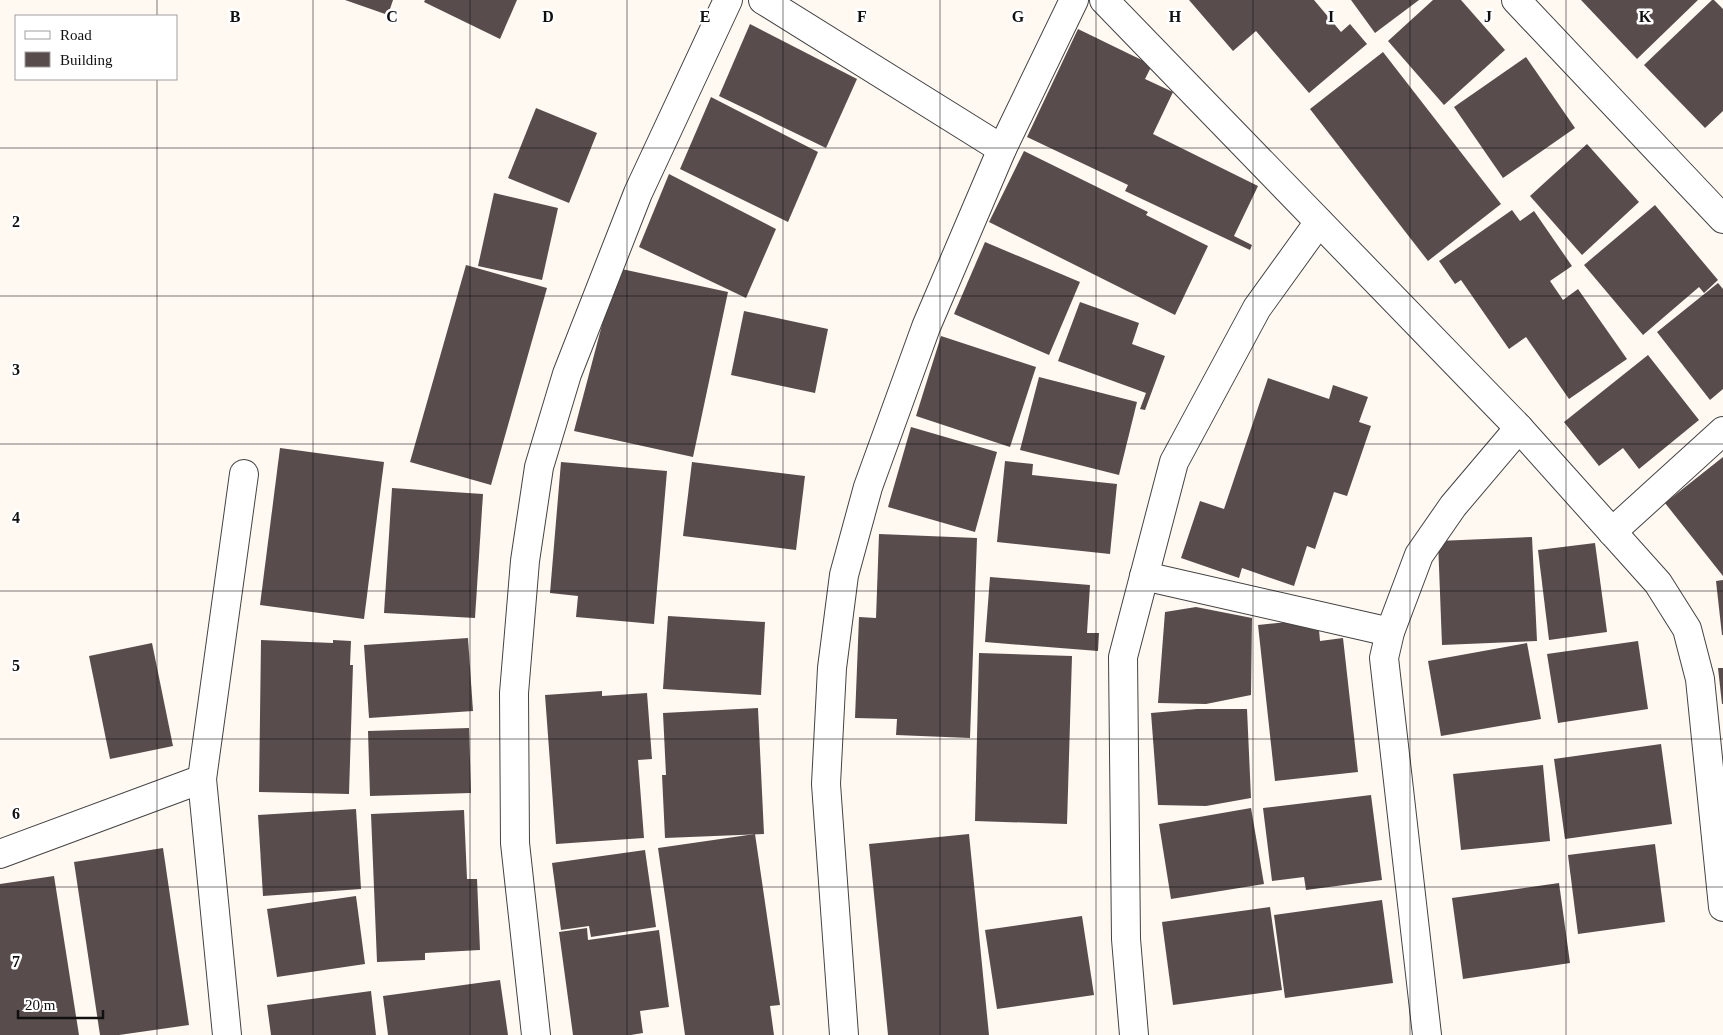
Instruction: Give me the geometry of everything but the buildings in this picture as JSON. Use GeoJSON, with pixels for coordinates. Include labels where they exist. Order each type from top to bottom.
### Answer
{"type":"FeatureCollection","features":[{"type":"Feature","properties":{"kind":"street"},"geometry":{"type":"LineString","coordinates":[[536,1035],[515,843],[514,693],[524,561],[539,467],[567,374],[638,194],[728,0]]}},
{"type":"Feature","properties":{"kind":"street"},"geometry":{"type":"LineString","coordinates":[[764,0],[1002,149]]}},
{"type":"Feature","properties":{"kind":"street"},"geometry":{"type":"LineString","coordinates":[[844,1035],[826,784],[832,668],[844,575],[868,487],[926,327],[1002,149],[1074,0]]}},
{"type":"Feature","properties":{"kind":"street"},"geometry":{"type":"LineString","coordinates":[[1104,0],[1519,428],[1658,583],[1686,629],[1700,679],[1723,907]]}},
{"type":"Feature","properties":{"kind":"street"},"geometry":{"type":"LineString","coordinates":[[1516,0],[1723,219]]}},
{"type":"Feature","properties":{"kind":"street"},"geometry":{"type":"LineString","coordinates":[[1134,1035],[1126,939],[1123,657],[1174,462],[1257,308],[1319,222]]}},
{"type":"Feature","properties":{"kind":"street"},"geometry":{"type":"LineString","coordinates":[[1427,1035],[1384,658],[1390,632],[1419,555],[1452,506],[1519,428]]}},
{"type":"Feature","properties":{"kind":"street"},"geometry":{"type":"LineString","coordinates":[[1612,532],[1723,431]]}},
{"type":"Feature","properties":{"kind":"street"},"geometry":{"type":"LineString","coordinates":[[227,1035],[202,779],[244,474]]}},
{"type":"Feature","properties":{"kind":"street"},"geometry":{"type":"LineString","coordinates":[[1144,576],[1390,632]]}},
{"type":"Feature","properties":{"kind":"street"},"geometry":{"type":"LineString","coordinates":[[0,854],[202,779]]}}]}
